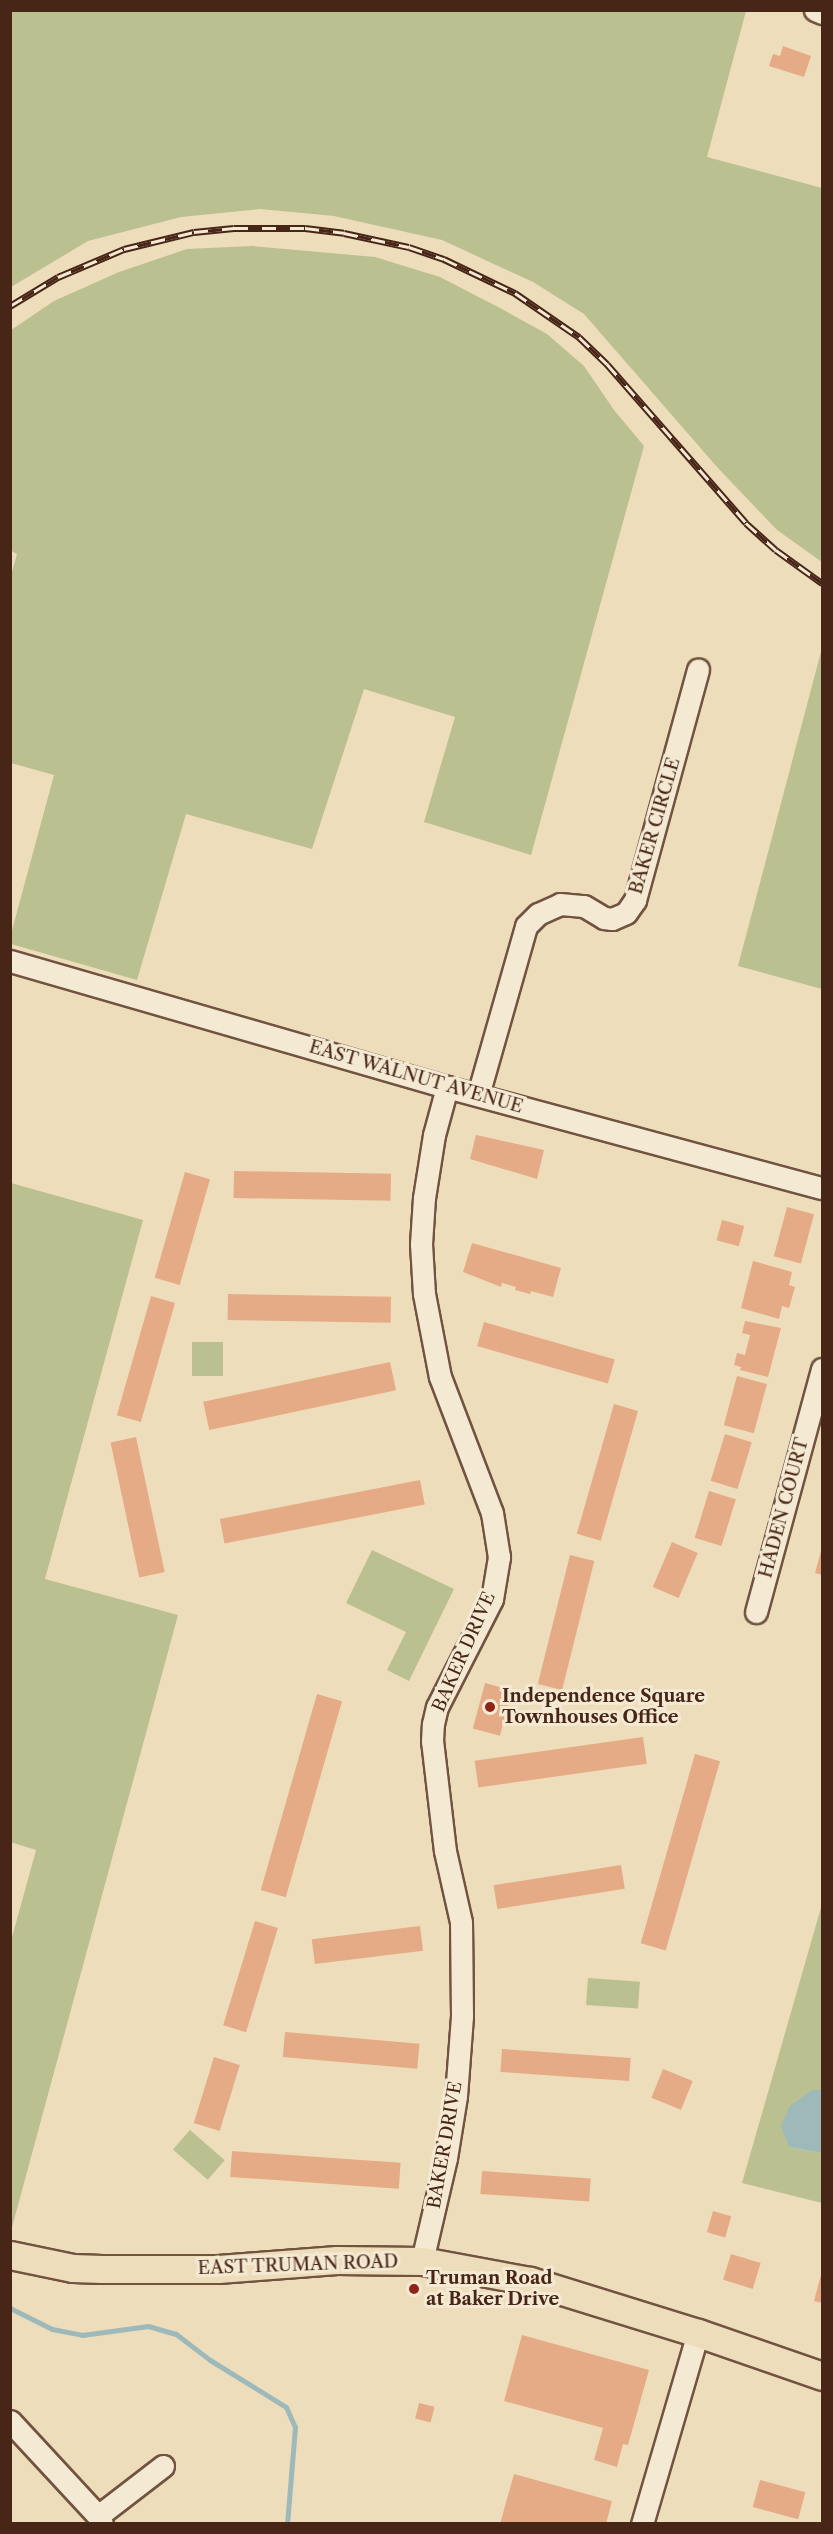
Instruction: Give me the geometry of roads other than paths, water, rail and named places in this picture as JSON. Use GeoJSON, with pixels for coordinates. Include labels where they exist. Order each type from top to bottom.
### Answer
{"type":"FeatureCollection","features":[{"type":"Feature","properties":{"kind":"main road","name":"EAST TRUMAN ROAD"},"geometry":{"type":"LineString","coordinates":[[10,2255],[73,2268],[102,2269],[218,2269],[338,2260],[422,2261],[530,2281],[698,2333],[822,2376]]}},
{"type":"Feature","properties":{"kind":"street"},"geometry":{"type":"LineString","coordinates":[[815,10],[822,13]]}},
{"type":"Feature","properties":{"kind":"street","name":"BAKER CIRCLE"},"geometry":{"type":"LineString","coordinates":[[478,1095],[526,926],[538,914],[560,904],[584,906],[604,918],[612,918],[626,913],[635,900],[698,669]]}},
{"type":"Feature","properties":{"kind":"street","name":"EAST WALNUT AVENUE"},"geometry":{"type":"LineString","coordinates":[[10,962],[447,1087],[822,1188]]}},
{"type":"Feature","properties":{"kind":"street","name":"BAKER DRIVE"},"geometry":{"type":"LineString","coordinates":[[422,2261],[446,2158],[456,2096],[462,2016],[461,1922],[445,1851],[432,1741],[433,1724],[437,1707],[492,1599],[499,1557],[492,1513],[440,1377],[424,1294],[421,1244],[424,1198],[434,1135],[447,1087]]}},
{"type":"Feature","properties":{"kind":"street","name":"HADEN COURT"},"geometry":{"type":"LineString","coordinates":[[756,1612],[822,1369]]}},
{"type":"Feature","properties":{"kind":"street"},"geometry":{"type":"LineString","coordinates":[[642,2523],[698,2333]]}},
{"type":"Feature","properties":{"kind":"street"},"geometry":{"type":"LineString","coordinates":[[10,2421],[100,2519],[163,2466]]}},
{"type":"Feature","properties":{"kind":"water"},"geometry":{"type":"Polygon","coordinates":[[[812,2090],[822,2090],[822,2153],[789,2147],[781,2126],[790,2106],[812,2090]]]}},
{"type":"Feature","properties":{"kind":"waterway"},"geometry":{"type":"LineString","coordinates":[[10,2308],[52,2329],[82,2335],[148,2326],[176,2334],[210,2360],[286,2407],[295,2427],[287,2524]]}},
{"type":"Feature","properties":{"kind":"railway"},"geometry":{"type":"LineString","coordinates":[[10,306],[58,277],[124,249],[194,232],[234,228],[305,228],[344,233],[409,247],[444,259],[515,293],[579,337],[607,364],[746,523],[776,550],[822,583]]}},
{"type":"Feature","properties":{"kind":"place","name":"Independence Square Townhouses Office"},"geometry":{"type":"Point","coordinates":[490,1707]}},
{"type":"Feature","properties":{"kind":"place","name":"Truman Road at Baker Drive"},"geometry":{"type":"Point","coordinates":[414,2289]}}]}
